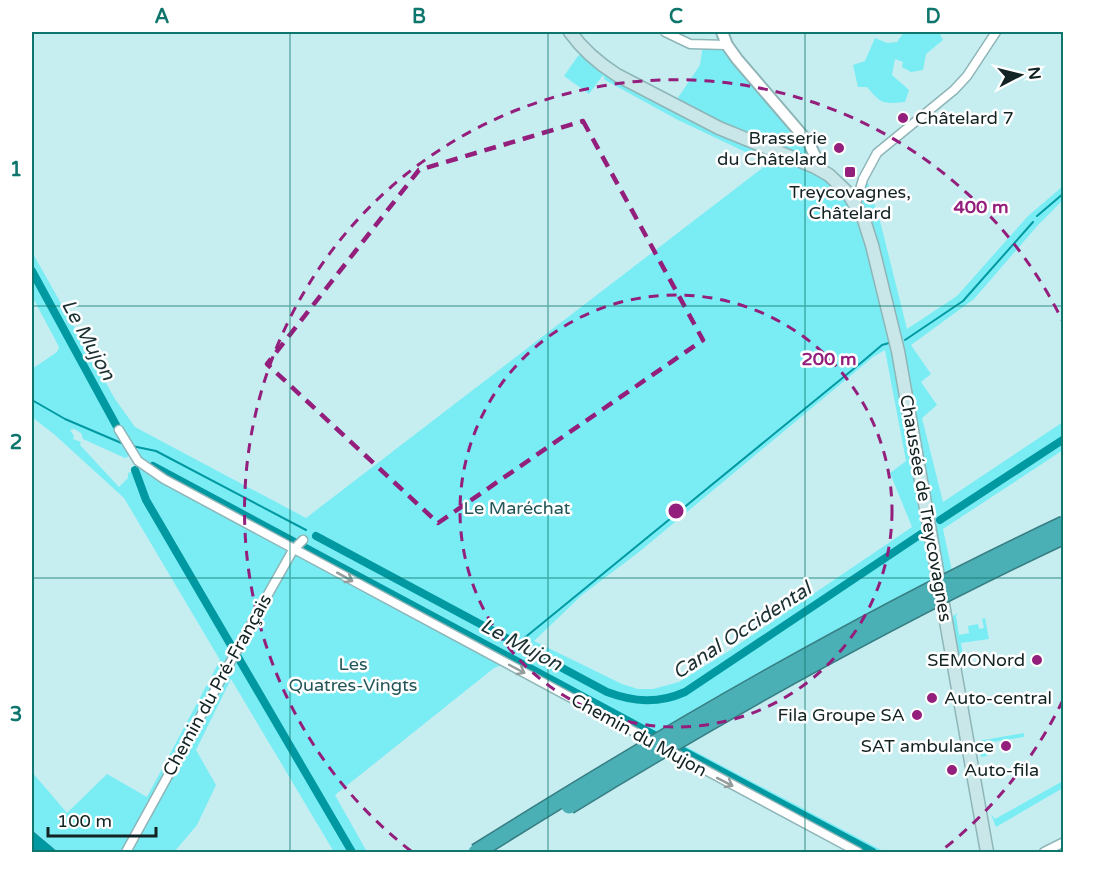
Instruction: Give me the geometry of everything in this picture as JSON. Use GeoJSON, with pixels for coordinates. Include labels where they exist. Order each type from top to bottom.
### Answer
{"type":"FeatureCollection","features":[{"type":"Feature","properties":{"kind":"highway"},"geometry":{"type":"LineString","coordinates":[[476,852],[591,780],[759,682],[926,592],[1064,524]]}},
{"type":"Feature","properties":{"kind":"highway"},"geometry":{"type":"LineString","coordinates":[[496,852],[636,765],[759,694],[923,606],[1064,536]]}},
{"type":"Feature","properties":{"kind":"main road"},"geometry":{"type":"LineString","coordinates":[[570,32],[585,51],[617,75],[719,128],[815,168],[839,183],[856,203]]}},
{"type":"Feature","properties":{"kind":"main road","name":"Chaussée de Treycovagnes"},"geometry":{"type":"LineString","coordinates":[[856,203],[872,245],[898,351],[987,852]]}},
{"type":"Feature","properties":{"kind":"street"},"geometry":{"type":"LineString","coordinates":[[665,32],[690,44],[727,45]]}},
{"type":"Feature","properties":{"kind":"street"},"geometry":{"type":"LineString","coordinates":[[722,32],[727,45],[752,77],[809,143],[815,156],[815,168]]}},
{"type":"Feature","properties":{"kind":"street"},"geometry":{"type":"LineString","coordinates":[[856,203],[864,179],[877,153],[954,90],[967,76],[996,32]]}},
{"type":"Feature","properties":{"kind":"street","name":"Chemin du Mujon"},"geometry":{"type":"LineString","coordinates":[[119,430],[138,461],[164,479],[858,852]]}},
{"type":"Feature","properties":{"kind":"street","name":"Chemin du Pré-Français"},"geometry":{"type":"LineString","coordinates":[[126,852],[293,550],[303,540]]}},
{"type":"Feature","properties":{"kind":"street"},"geometry":{"type":"LineString","coordinates":[[1044,852],[1064,842]]}},
{"type":"Feature","properties":{"kind":"highlighted area"},"geometry":{"type":"Polygon","coordinates":[[[583,121],[703,340],[438,523],[267,364],[419,170],[583,121]]]}},
{"type":"Feature","properties":{"kind":"green space"},"geometry":{"type":"Polygon","coordinates":[[[904,32],[939,32],[943,40],[926,54],[923,70],[911,72],[902,67],[903,62],[895,59],[892,75],[909,90],[905,102],[883,102],[867,87],[858,87],[853,65],[865,61],[875,38],[887,43],[897,42],[904,32]]]}},
{"type":"Feature","properties":{"kind":"green space"},"geometry":{"type":"Polygon","coordinates":[[[703,45],[727,45],[794,125],[816,168],[856,203],[861,186],[868,183],[907,329],[957,296],[1028,216],[1063,186],[1063,200],[1038,225],[974,299],[911,345],[931,374],[921,382],[937,405],[922,418],[943,502],[1063,422],[1063,450],[943,529],[952,571],[666,736],[885,852],[858,852],[502,665],[494,668],[335,795],[367,852],[334,852],[231,679],[196,750],[216,785],[197,825],[174,852],[58,852],[32,829],[32,772],[67,813],[107,774],[147,797],[220,660],[124,498],[32,417],[32,369],[57,352],[59,347],[32,296],[32,252],[115,399],[135,427],[306,518],[769,163],[678,120],[605,80],[603,75],[589,94],[564,76],[578,56],[585,51],[673,105],[700,65],[703,45]],[[885,350],[873,357],[639,552],[582,595],[534,641],[622,684],[638,689],[653,689],[679,682],[729,651],[912,527],[890,473],[906,461],[885,350]],[[74,429],[70,430],[74,436],[73,439],[81,442],[80,445],[119,487],[128,478],[128,473],[145,467],[133,454],[125,458],[83,439],[81,433],[74,429]]]}},
{"type":"Feature","properties":{"kind":"green space"},"geometry":{"type":"Polygon","coordinates":[[[958,613],[956,616],[959,635],[969,633],[968,626],[978,624],[979,629],[984,628],[982,619],[985,618],[989,639],[961,643],[965,666],[962,667],[953,621],[953,616],[958,613]]]}},
{"type":"Feature","properties":{"kind":"green space"},"geometry":{"type":"Polygon","coordinates":[[[1024,733],[1024,737],[985,743],[987,756],[981,757],[978,741],[1024,733]]]}},
{"type":"Feature","properties":{"kind":"green space"},"geometry":{"type":"Polygon","coordinates":[[[1063,781],[1063,788],[996,827],[991,814],[995,819],[1063,781]]]}},
{"type":"Feature","properties":{"kind":"shaded area"},"geometry":{"type":"Polygon","coordinates":[[[32,830],[58,852],[32,852],[32,830]]]}},
{"type":"Feature","properties":{"kind":"waterway"},"geometry":{"type":"LineString","coordinates":[[1037,216],[1064,193]]}},
{"type":"Feature","properties":{"kind":"waterway"},"geometry":{"type":"LineString","coordinates":[[905,340],[963,301],[1033,222]]}},
{"type":"Feature","properties":{"kind":"waterway","name":"Le Mujon"},"geometry":{"type":"LineString","coordinates":[[32,271],[116,425]]}},
{"type":"Feature","properties":{"kind":"waterway"},"geometry":{"type":"LineString","coordinates":[[517,644],[882,345],[889,343]]}},
{"type":"Feature","properties":{"kind":"waterway","name":"Canal Occidental"},"geometry":{"type":"LineString","coordinates":[[32,400],[65,419],[126,445]]}},
{"type":"Feature","properties":{"kind":"waterway","name":"Canal Occidental"},"geometry":{"type":"LineString","coordinates":[[940,520],[1064,439]]}},
{"type":"Feature","properties":{"kind":"waterway","name":"Canal Occidental"},"geometry":{"type":"LineString","coordinates":[[132,446],[156,451],[306,530]]}},
{"type":"Feature","properties":{"kind":"waterway","name":"Le Mujon"},"geometry":{"type":"LineString","coordinates":[[153,466],[662,739]]}},
{"type":"Feature","properties":{"kind":"waterway"},"geometry":{"type":"LineString","coordinates":[[135,470],[146,500],[352,852]]}},
{"type":"Feature","properties":{"kind":"waterway","name":"Canal Occidental"},"geometry":{"type":"LineString","coordinates":[[316,536],[607,692],[636,700],[656,700],[685,692],[921,534]]}},
{"type":"Feature","properties":{"kind":"waterway","name":"Le Mujon"},"geometry":{"type":"LineString","coordinates":[[672,745],[873,852]]}},
{"type":"Feature","properties":{"kind":"place","name":"Châtelard 7"},"geometry":{"type":"Point","coordinates":[903,118]}},
{"type":"Feature","properties":{"kind":"place","name":"Brasserie du Châtelard"},"geometry":{"type":"Point","coordinates":[839,148]}},
{"type":"Feature","properties":{"kind":"place","name":"Treycovagnes, Châtelard"},"geometry":{"type":"Point","coordinates":[850,172]}},
{"type":"Feature","properties":{"kind":"place","name":"SEMONord"},"geometry":{"type":"Point","coordinates":[1037,660]}},
{"type":"Feature","properties":{"kind":"place","name":"Auto-central"},"geometry":{"type":"Point","coordinates":[932,698]}},
{"type":"Feature","properties":{"kind":"place","name":"Fila Groupe SA"},"geometry":{"type":"Point","coordinates":[917,715]}},
{"type":"Feature","properties":{"kind":"place","name":"SAT ambulance"},"geometry":{"type":"Point","coordinates":[1006,746]}},
{"type":"Feature","properties":{"kind":"place","name":"Auto-fila"},"geometry":{"type":"Point","coordinates":[952,770]}},
{"type":"Feature","properties":{"kind":"park label","name":"Le Maréchat"},"geometry":{"type":"Point","coordinates":[517,508]}},
{"type":"Feature","properties":{"kind":"park label","name":"Les Quatres-Vingts"},"geometry":{"type":"Point","coordinates":[353,674]}}]}
